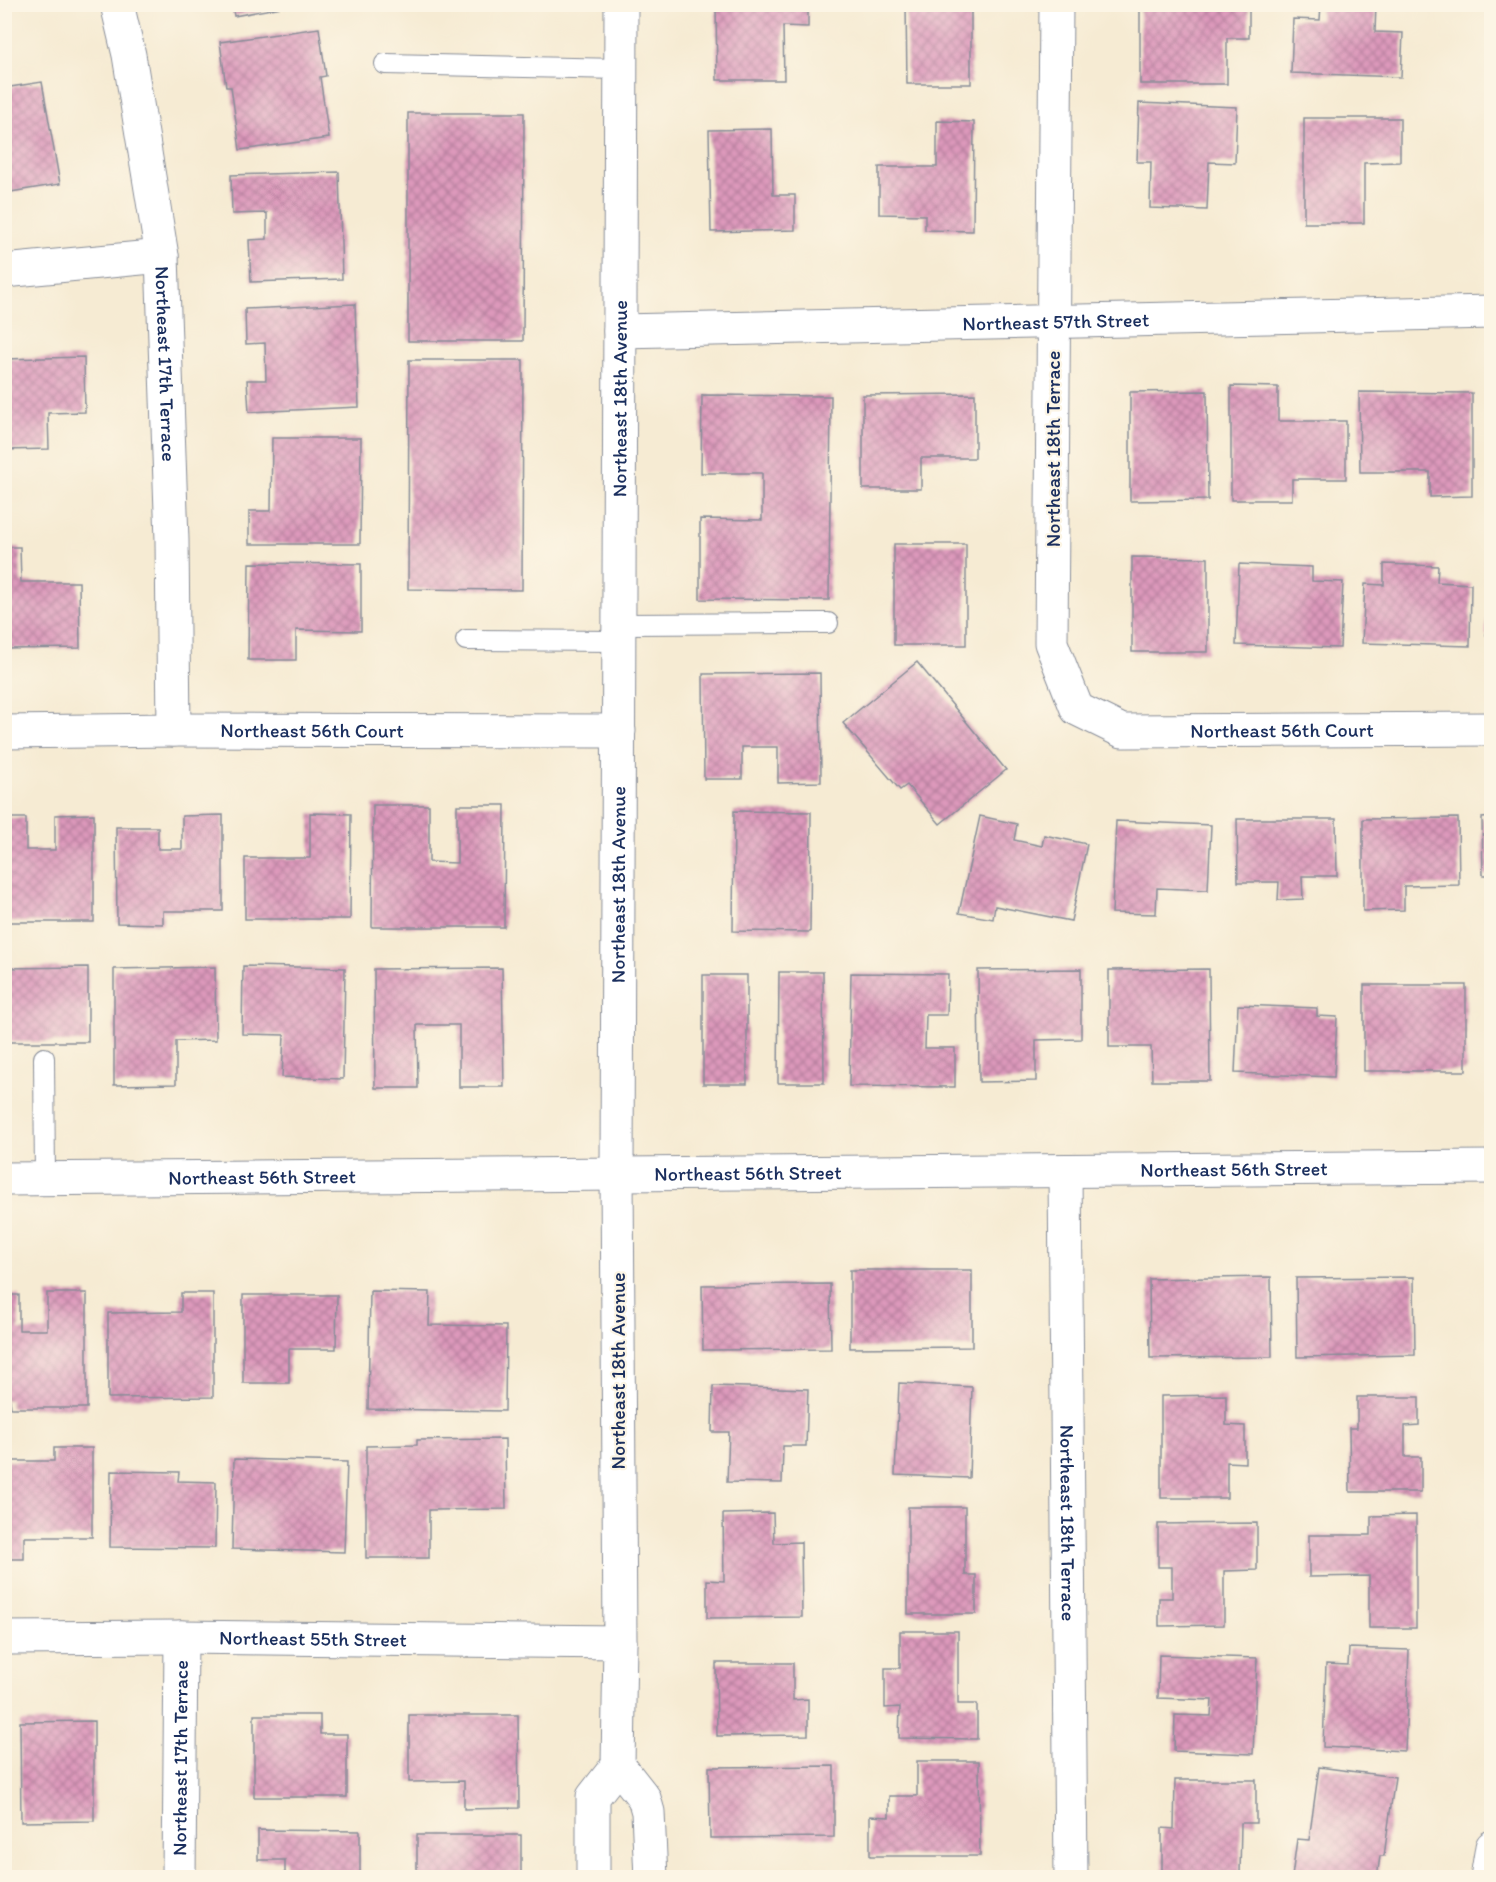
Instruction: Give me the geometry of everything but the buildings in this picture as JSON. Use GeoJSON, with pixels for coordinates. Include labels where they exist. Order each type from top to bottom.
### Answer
{"type":"FeatureCollection","features":[{"type":"Feature","properties":{"kind":"street","name":"Northeast 17th Terrace"},"geometry":{"type":"LineString","coordinates":[[117,4],[129,55],[162,256],[172,540],[174,730]]}},
{"type":"Feature","properties":{"kind":"street","name":"Northeast 18th Avenue"},"geometry":{"type":"LineString","coordinates":[[618,1765],[620,1642],[617,1174],[621,4]]}},
{"type":"Feature","properties":{"kind":"street","name":"Northeast 18th Terrace"},"geometry":{"type":"LineString","coordinates":[[1056,4],[1051,643],[1077,709]]}},
{"type":"Feature","properties":{"kind":"street"},"geometry":{"type":"LineString","coordinates":[[4,271],[162,256]]}},
{"type":"Feature","properties":{"kind":"street","name":"Northeast 57th Street"},"geometry":{"type":"LineString","coordinates":[[620,331],[1491,312]]}},
{"type":"Feature","properties":{"kind":"street","name":"Northeast 56th Court"},"geometry":{"type":"LineString","coordinates":[[1077,709],[1122,731],[1491,729]]}},
{"type":"Feature","properties":{"kind":"street","name":"Northeast 56th Court"},"geometry":{"type":"LineString","coordinates":[[4,732],[619,730]]}},
{"type":"Feature","properties":{"kind":"street","name":"Northeast 56th Street"},"geometry":{"type":"LineString","coordinates":[[4,1179],[1491,1167]]}},
{"type":"Feature","properties":{"kind":"street","name":"Northeast 18th Terrace"},"geometry":{"type":"LineString","coordinates":[[1065,1171],[1071,1878]]}},
{"type":"Feature","properties":{"kind":"street","name":"Northeast 17th Terrace"},"geometry":{"type":"LineString","coordinates":[[179,1878],[181,1637]]}},
{"type":"Feature","properties":{"kind":"street","name":"Northeast 55th Street"},"geometry":{"type":"LineString","coordinates":[[4,1638],[181,1637],[620,1642]]}},
{"type":"Feature","properties":{"kind":"street"},"geometry":{"type":"LineString","coordinates":[[593,1878],[592,1797],[618,1765],[644,1798],[648,1812],[651,1878]]}},
{"type":"Feature","properties":{"kind":"street"},"geometry":{"type":"LineString","coordinates":[[1487,1878],[1491,1847]]}},
{"type":"Feature","properties":{"kind":"lane"},"geometry":{"type":"LineString","coordinates":[[385,64],[620,69]]}},
{"type":"Feature","properties":{"kind":"lane"},"geometry":{"type":"LineString","coordinates":[[466,640],[828,623]]}},
{"type":"Feature","properties":{"kind":"lane"},"geometry":{"type":"LineString","coordinates":[[44,1058],[45,1179]]}}]}
